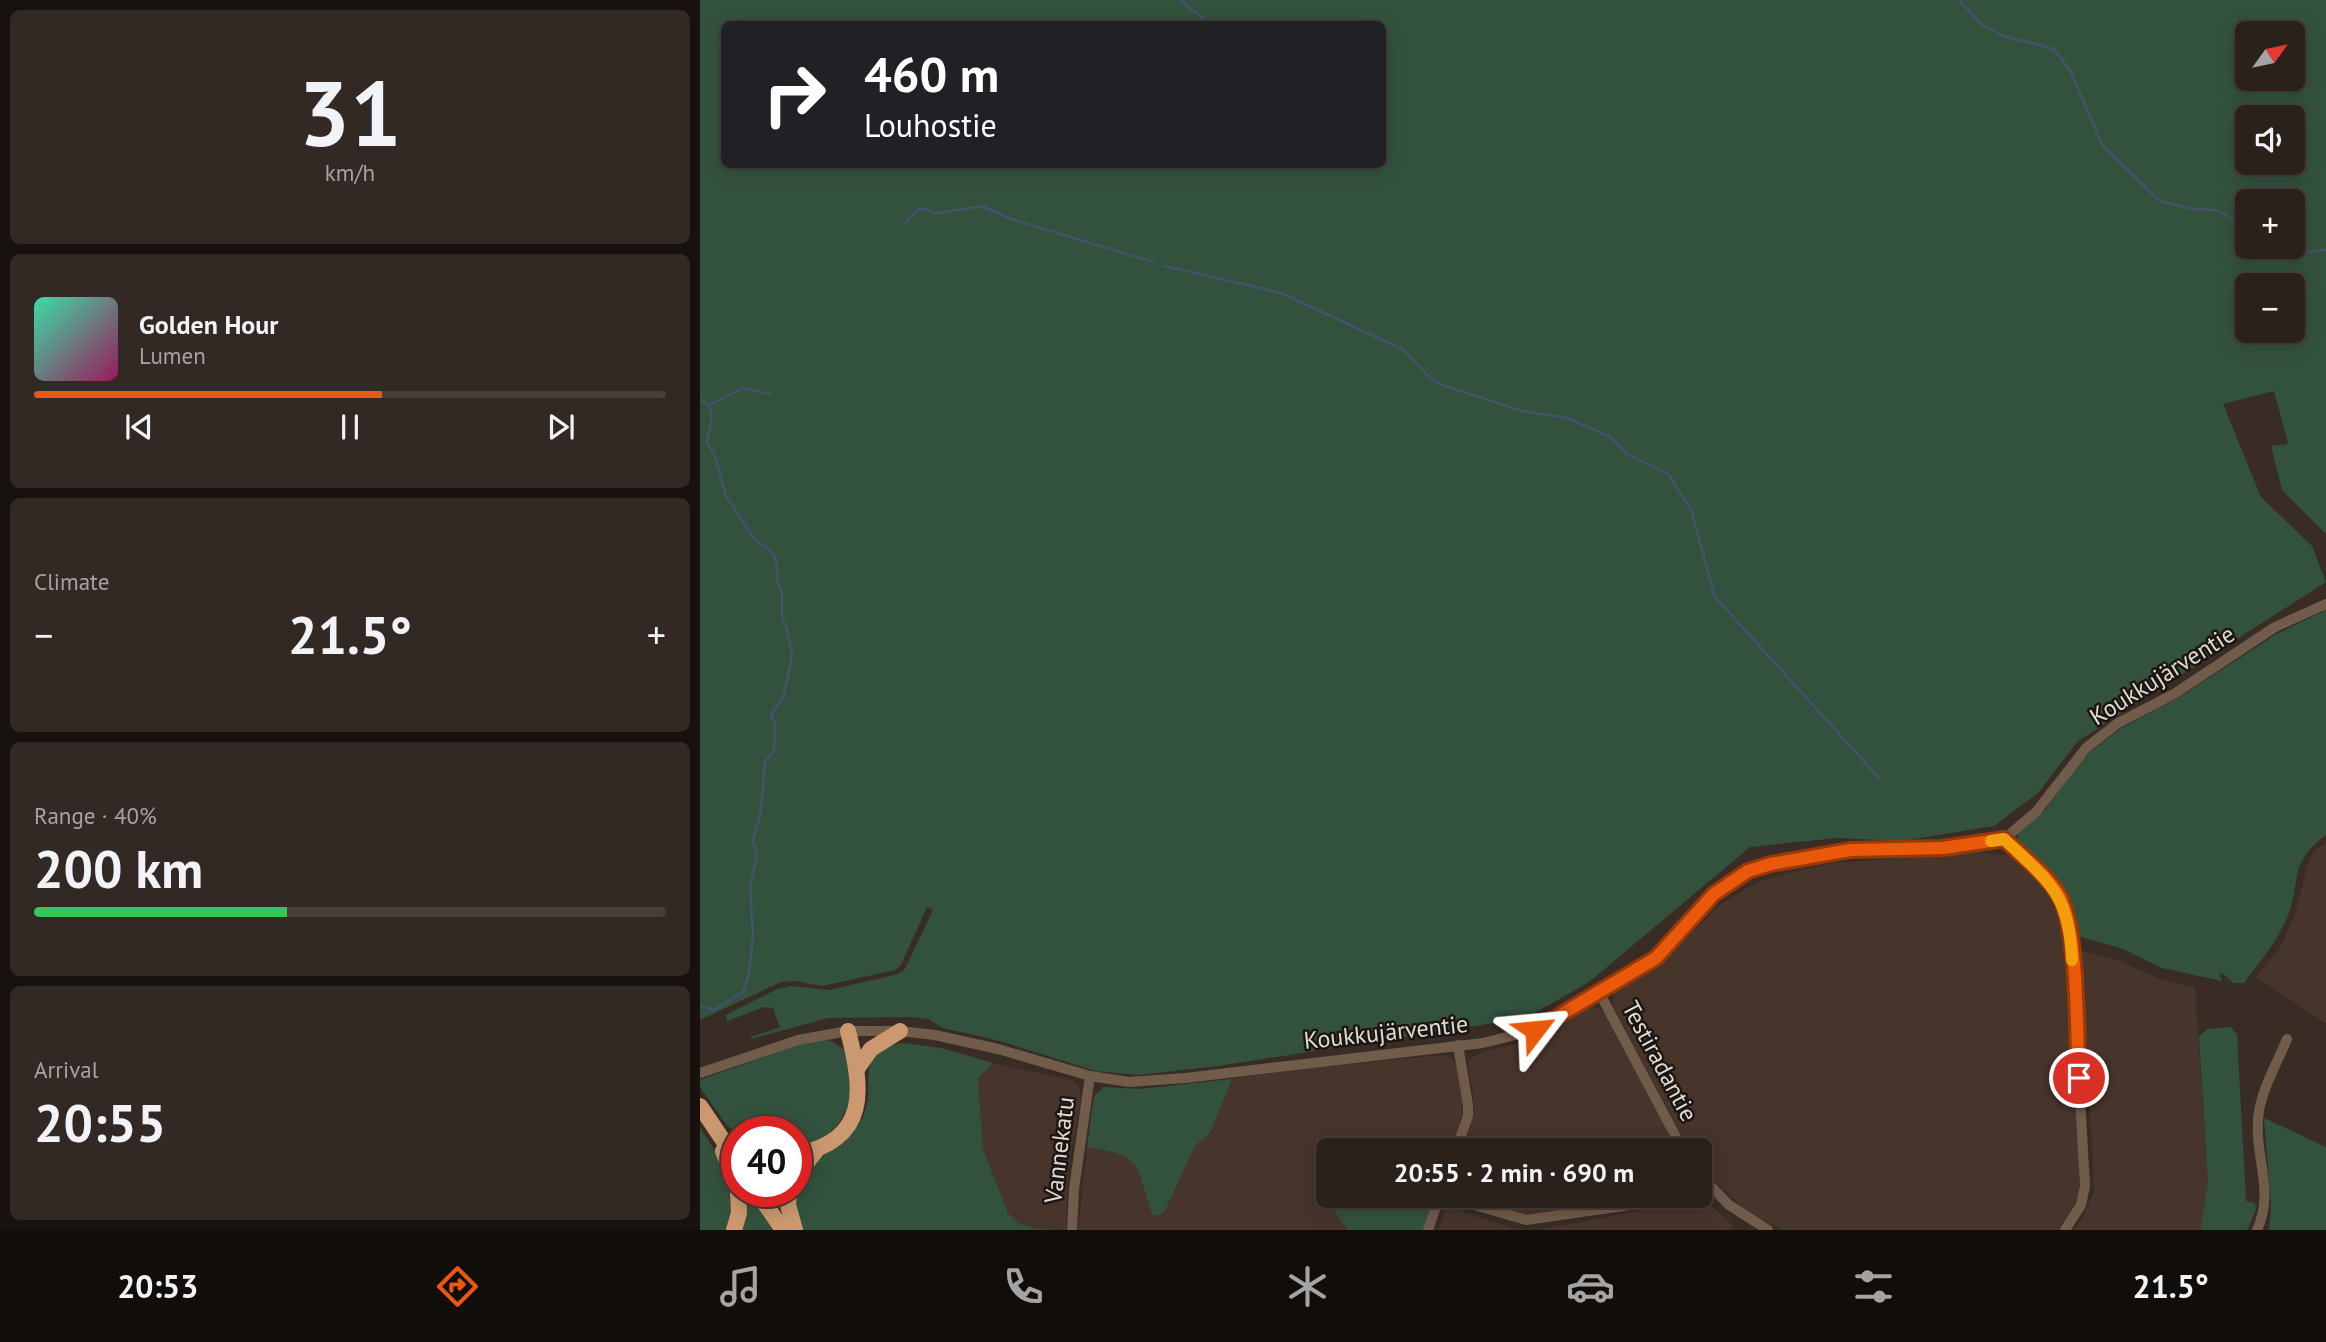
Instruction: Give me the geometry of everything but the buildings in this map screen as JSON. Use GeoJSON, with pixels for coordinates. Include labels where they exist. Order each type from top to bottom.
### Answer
{"type":"FeatureCollection","features":[{"type":"Feature","properties":{"kind":"highway"},"geometry":{"type":"LineString","coordinates":[[812,1156],[840,1134],[854,1115],[859,1096],[857,1069],[848,1031]]}},
{"type":"Feature","properties":{"kind":"highway"},"geometry":{"type":"LineString","coordinates":[[857,1069],[871,1049],[900,1031]]}},
{"type":"Feature","properties":{"kind":"highway"},"geometry":{"type":"LineString","coordinates":[[700,1106],[721,1137]]}},
{"type":"Feature","properties":{"kind":"highway"},"geometry":{"type":"LineString","coordinates":[[713,1125],[721,1131]]}},
{"type":"Feature","properties":{"kind":"highway"},"geometry":{"type":"LineString","coordinates":[[713,1125],[721,1145]]}},
{"type":"Feature","properties":{"kind":"highway"},"geometry":{"type":"LineString","coordinates":[[812,1152],[816,1151]]}},
{"type":"Feature","properties":{"kind":"highway"},"geometry":{"type":"LineString","coordinates":[[733,1230],[739,1207]]}},
{"type":"Feature","properties":{"kind":"highway"},"geometry":{"type":"LineString","coordinates":[[767,1207],[783,1230]]}},
{"type":"Feature","properties":{"kind":"highway"},"geometry":{"type":"LineString","coordinates":[[789,1207],[795,1230]]}},
{"type":"Feature","properties":{"kind":"street","name":"Koukkujärventie"},"geometry":{"type":"LineString","coordinates":[[700,1073],[798,1040],[848,1031],[900,1031],[985,1046],[1090,1076],[1129,1082],[1458,1045],[1521,1035],[1553,1020],[1656,958],[1714,894],[1748,871],[1771,864],[1850,850],[1943,848],[2004,839],[2036,811],[2086,748],[2118,723],[2174,694],[2275,627],[2326,604]]}},
{"type":"Feature","properties":{"kind":"street"},"geometry":{"type":"LineString","coordinates":[[2004,839],[2059,894],[2065,909],[2071,942],[2085,1186],[2081,1205],[2065,1230]]}},
{"type":"Feature","properties":{"kind":"street","name":"Testiradantie"},"geometry":{"type":"LineString","coordinates":[[1599,992],[1677,1138]]}},
{"type":"Feature","properties":{"kind":"street"},"geometry":{"type":"LineString","coordinates":[[2258,1230],[2265,1213],[2266,1198],[2259,1141],[2259,1110],[2287,1039]]}},
{"type":"Feature","properties":{"kind":"street"},"geometry":{"type":"LineString","coordinates":[[1458,1045],[1468,1105],[1468,1116],[1460,1138]]}},
{"type":"Feature","properties":{"kind":"street","name":"Vannekatu"},"geometry":{"type":"LineString","coordinates":[[1072,1230],[1074,1189],[1090,1076]]}},
{"type":"Feature","properties":{"kind":"street"},"geometry":{"type":"LineString","coordinates":[[1712,1187],[1729,1205],[1768,1230]]}},
{"type":"Feature","properties":{"kind":"street"},"geometry":{"type":"LineString","coordinates":[[1428,1230],[1436,1208]]}},
{"type":"Feature","properties":{"kind":"street"},"geometry":{"type":"LineString","coordinates":[[1485,1208],[1526,1220],[1609,1208]]}},
{"type":"Feature","properties":{"kind":"shaded area"},"geometry":{"type":"Polygon","coordinates":[[[2326,843],[2326,1024],[2256,977],[2280,948],[2295,915],[2308,863],[2314,851],[2326,843]]]}},
{"type":"Feature","properties":{"kind":"shaded area"},"geometry":{"type":"Polygon","coordinates":[[[1980,852],[2011,856],[2047,888],[2062,916],[2080,1168],[2078,1204],[2060,1230],[1783,1230],[1747,1212],[1712,1179],[1712,1138],[1683,1138],[1615,1010],[1612,1003],[1615,990],[1670,955],[1718,906],[1756,883],[1835,863],[1980,852]]]}},
{"type":"Feature","properties":{"kind":"shaded area"},"geometry":{"type":"Polygon","coordinates":[[[2082,951],[2120,961],[2159,979],[2195,988],[2208,1183],[2200,1230],[2073,1230],[2083,1217],[2094,1191],[2082,951]]]}},
{"type":"Feature","properties":{"kind":"shaded area"},"geometry":{"type":"Polygon","coordinates":[[[1595,1006],[1607,1015],[1673,1138],[1466,1138],[1473,1118],[1474,1100],[1468,1064],[1470,1059],[1485,1051],[1531,1041],[1588,1007],[1595,1006]]]}},
{"type":"Feature","properties":{"kind":"shaded area"},"geometry":{"type":"Polygon","coordinates":[[[1444,1055],[1453,1059],[1457,1065],[1462,1094],[1462,1113],[1455,1138],[1316,1138],[1316,1208],[1332,1208],[1348,1230],[1078,1230],[1087,1147],[1118,1152],[1134,1161],[1143,1178],[1154,1216],[1164,1213],[1195,1146],[1210,1133],[1232,1079],[1288,1070],[1444,1055]]]}},
{"type":"Feature","properties":{"kind":"shaded area"},"geometry":{"type":"Polygon","coordinates":[[[993,1063],[1072,1080],[1079,1086],[1081,1099],[1068,1169],[1066,1230],[1037,1229],[1020,1224],[1008,1213],[983,1149],[978,1079],[993,1063]]]}},
{"type":"Feature","properties":{"kind":"shaded area"},"geometry":{"type":"Polygon","coordinates":[[[1712,1207],[1734,1226],[1730,1230],[1537,1230],[1655,1208],[1712,1207]]]}},
{"type":"Feature","properties":{"kind":"shaded area"},"geometry":{"type":"Polygon","coordinates":[[[1451,1208],[1519,1230],[1438,1230],[1444,1212],[1451,1208]]]}},
{"type":"Feature","properties":{"kind":"shaded area"},"geometry":{"type":"Polygon","coordinates":[[[1498,1208],[1574,1208],[1534,1215],[1517,1214],[1498,1208]]]}},
{"type":"Feature","properties":{"kind":"green space"},"geometry":{"type":"Polygon","coordinates":[[[700,0],[2326,0],[2326,534],[2282,490],[2271,446],[2288,444],[2274,391],[2223,404],[2261,497],[2312,546],[2326,582],[2078,741],[2038,793],[1994,826],[1902,841],[1837,838],[1750,847],[1589,982],[1526,1018],[1218,1066],[1138,1075],[1095,1071],[1000,1041],[943,1028],[928,1019],[912,1017],[828,1018],[751,1039],[780,1027],[773,1008],[764,1007],[727,1021],[726,1015],[775,990],[791,986],[830,990],[898,974],[905,969],[933,910],[927,907],[901,965],[895,970],[822,986],[795,981],[781,982],[700,1020],[700,0]]]}},
{"type":"Feature","properties":{"kind":"green space"},"geometry":{"type":"Polygon","coordinates":[[[2326,610],[2326,835],[2314,845],[2301,863],[2284,924],[2244,983],[2233,983],[2219,973],[2222,981],[2162,968],[2123,949],[2078,936],[2062,892],[2020,848],[2017,843],[2018,834],[2046,809],[2071,773],[2090,752],[2121,728],[2178,698],[2275,635],[2326,610]]]}},
{"type":"Feature","properties":{"kind":"green space"},"geometry":{"type":"Polygon","coordinates":[[[2231,1027],[2237,1035],[2246,1201],[2255,1203],[2256,1209],[2247,1230],[2200,1230],[2208,1183],[2199,1036],[2208,1029],[2231,1027]]]}},
{"type":"Feature","properties":{"kind":"green space"},"geometry":{"type":"Polygon","coordinates":[[[831,1041],[843,1049],[849,1066],[850,1098],[846,1111],[828,1134],[813,1143],[812,1116],[721,1117],[700,1087],[700,1080],[800,1044],[831,1041]]]}},
{"type":"Feature","properties":{"kind":"green space"},"geometry":{"type":"Polygon","coordinates":[[[904,1043],[941,1048],[993,1063],[978,1079],[983,1149],[1008,1213],[1020,1224],[1038,1229],[1060,1230],[800,1230],[794,1207],[812,1207],[812,1166],[860,1122],[866,1109],[871,1062],[876,1054],[887,1047],[904,1043]]]}},
{"type":"Feature","properties":{"kind":"green space"},"geometry":{"type":"Polygon","coordinates":[[[1232,1079],[1210,1133],[1195,1146],[1164,1213],[1153,1216],[1140,1175],[1130,1160],[1106,1150],[1087,1147],[1094,1096],[1104,1087],[1139,1089],[1232,1079]]]}},
{"type":"Feature","properties":{"kind":"green space"},"geometry":{"type":"Polygon","coordinates":[[[2264,1118],[2326,1147],[2326,1230],[2269,1230],[2271,1204],[2264,1118]]]}},
{"type":"Feature","properties":{"kind":"green space"},"geometry":{"type":"Polygon","coordinates":[[[700,1128],[721,1162],[721,1207],[732,1207],[728,1230],[700,1230],[700,1128]]]}},
{"type":"Feature","properties":{"kind":"green space"},"geometry":{"type":"Polygon","coordinates":[[[741,1207],[760,1207],[776,1230],[739,1230],[741,1207]]]}},
{"type":"Feature","properties":{"kind":"green space"},"geometry":{"type":"Polygon","coordinates":[[[1332,1208],[1432,1208],[1424,1230],[1348,1230],[1332,1208]]]}},
{"type":"Feature","properties":{"kind":"waterway"},"geometry":{"type":"LineString","coordinates":[[1180,0],[1206,21]]}},
{"type":"Feature","properties":{"kind":"waterway"},"geometry":{"type":"LineString","coordinates":[[1959,0],[1981,24],[2003,36],[2054,49],[2071,72],[2103,146],[2160,201],[2193,209],[2216,210],[2235,220]]}},
{"type":"Feature","properties":{"kind":"waterway"},"geometry":{"type":"LineString","coordinates":[[906,222],[918,209],[927,209],[933,214],[982,206],[1011,219],[1153,262]]}},
{"type":"Feature","properties":{"kind":"waterway"},"geometry":{"type":"LineString","coordinates":[[2305,252],[2326,250]]}},
{"type":"Feature","properties":{"kind":"waterway"},"geometry":{"type":"LineString","coordinates":[[1165,266],[1281,293],[1404,350],[1431,379],[1445,386],[1522,411],[1567,418],[1610,437],[1627,454],[1668,474],[1691,510],[1715,597],[1880,779]]}},
{"type":"Feature","properties":{"kind":"waterway"},"geometry":{"type":"LineString","coordinates":[[709,405],[743,388],[770,394]]}},
{"type":"Feature","properties":{"kind":"waterway"},"geometry":{"type":"LineString","coordinates":[[700,399],[709,405],[712,416],[707,442],[715,456],[726,496],[755,540],[769,549],[776,559],[778,585],[782,592],[782,618],[787,628],[792,656],[784,695],[771,715],[775,724],[774,751],[765,762],[761,811],[753,841],[757,854],[750,886],[753,936],[749,974],[743,992],[714,1010],[700,1006]]}},
{"type":"Feature","properties":{"kind":"slow traffic"},"geometry":{"type":"LineString","coordinates":[[1991,841],[2004,839],[2059,894],[2065,909],[2072,960]]}},
{"type":"Feature","properties":{"kind":"route"},"geometry":{"type":"LineString","coordinates":[[1535,1030],[1656,958],[1672,944],[1714,894],[1748,871],[1771,864],[1850,850],[1943,848],[2004,839],[2047,880],[2059,894],[2065,909],[2071,942],[2079,1078]]}}]}
